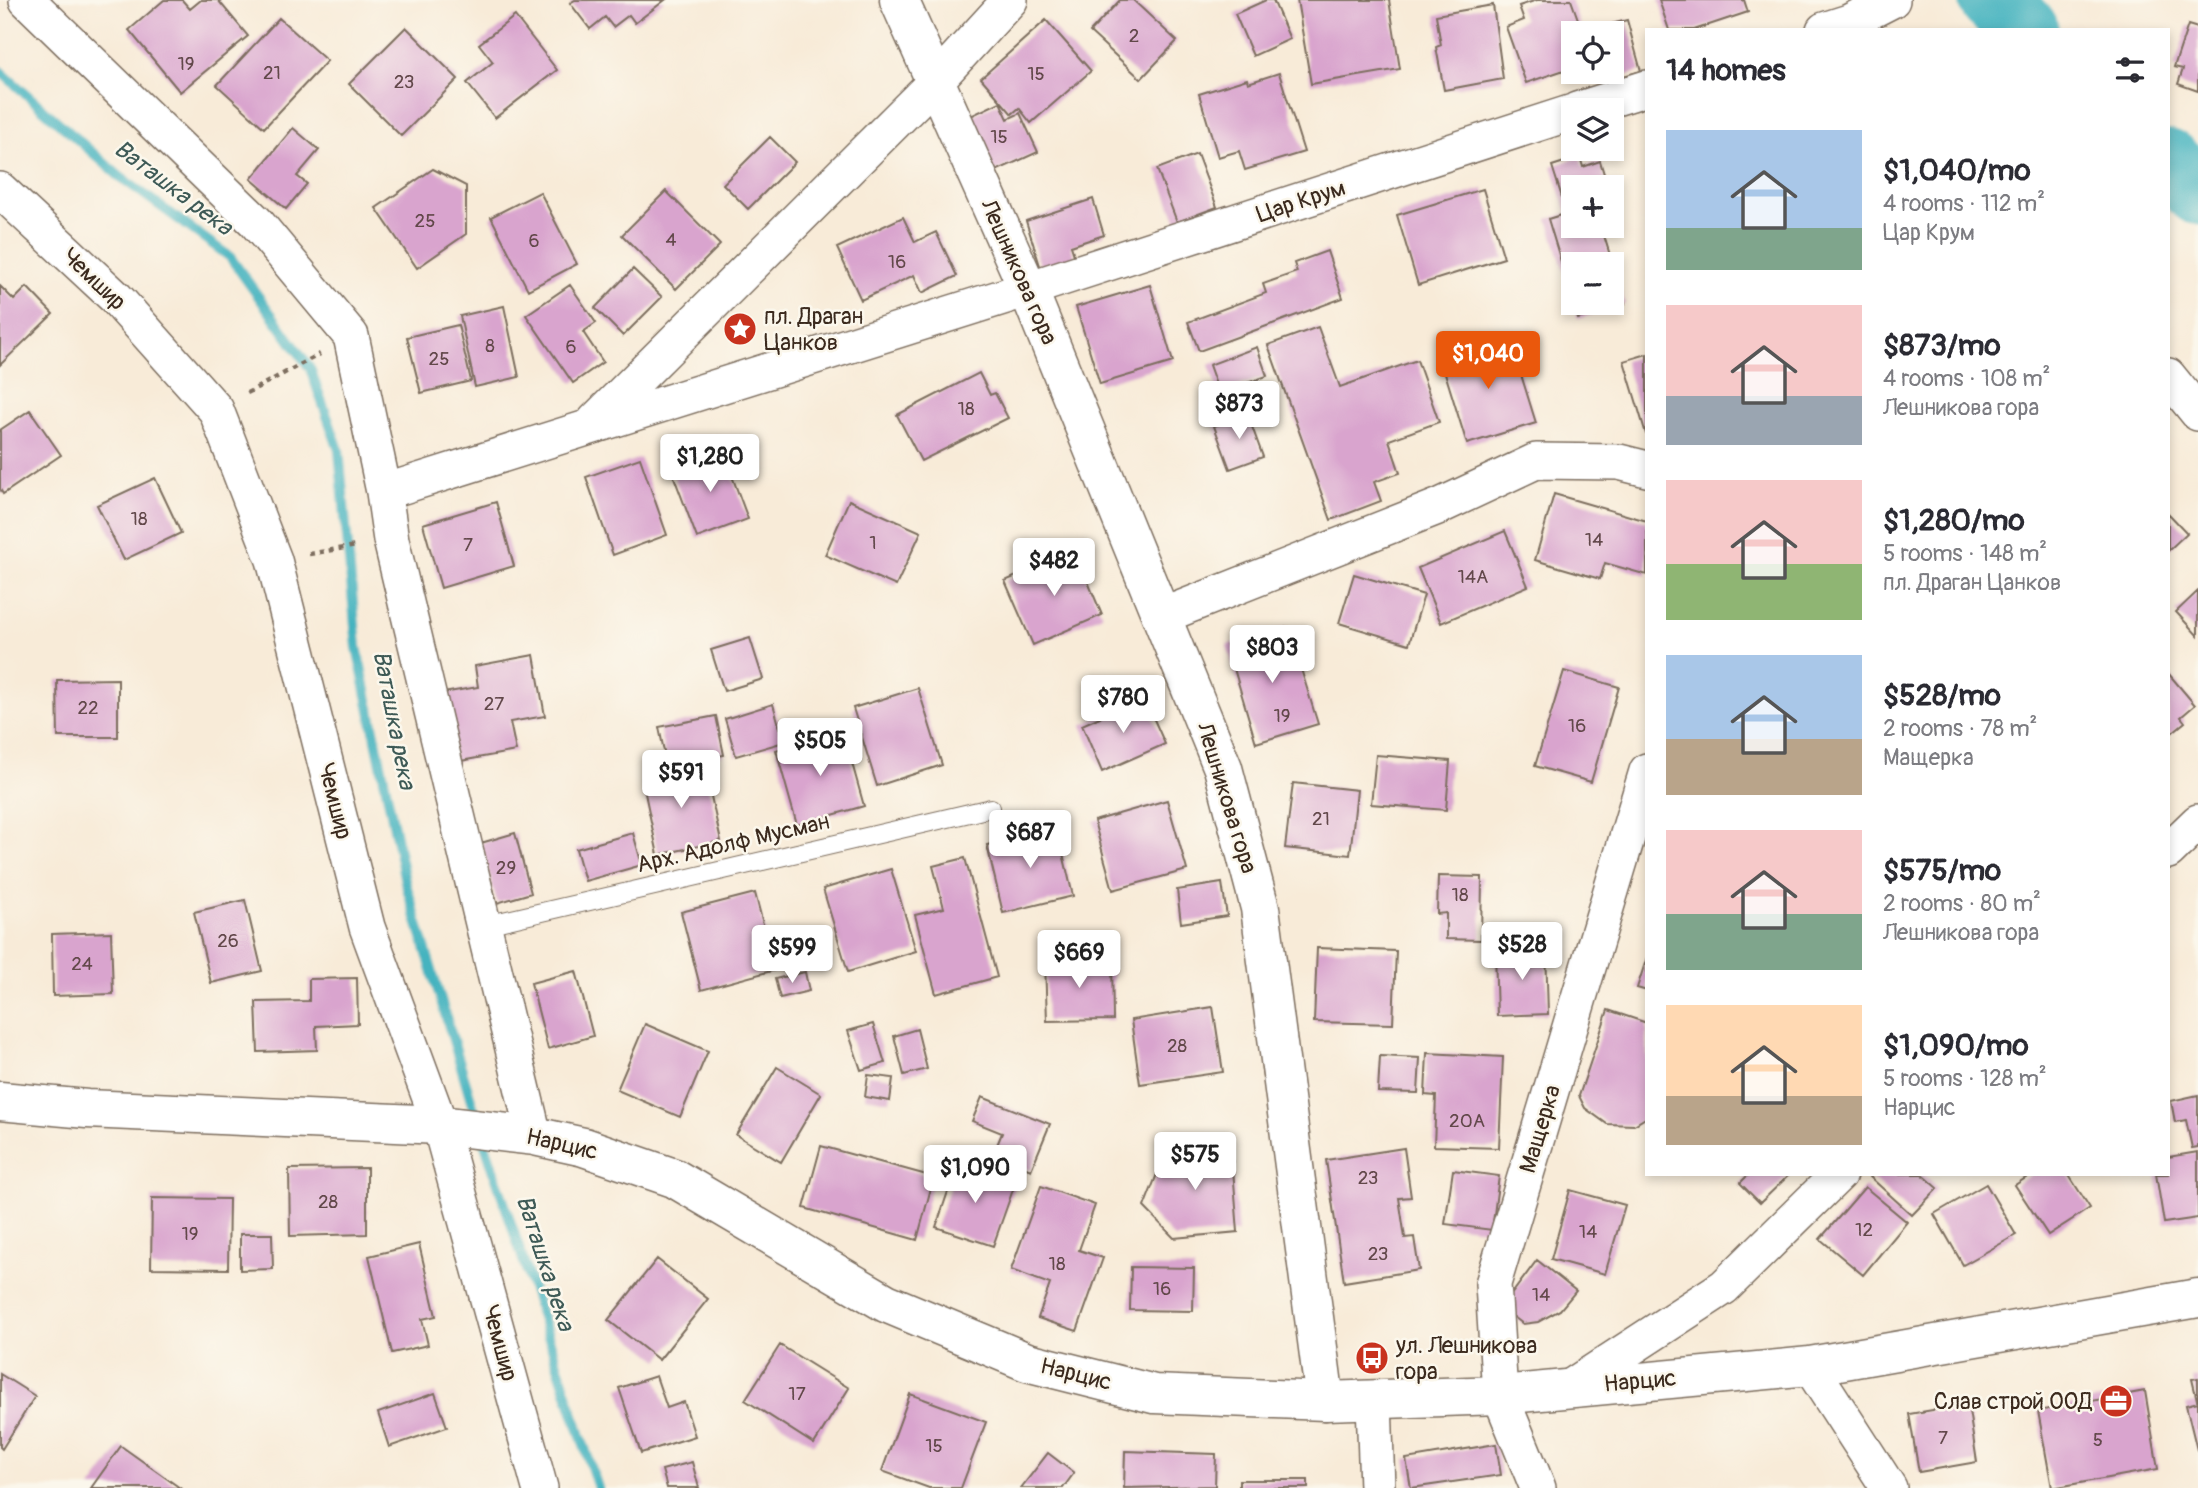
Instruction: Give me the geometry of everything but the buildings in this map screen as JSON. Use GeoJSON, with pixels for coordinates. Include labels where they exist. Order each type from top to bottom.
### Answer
{"type":"FeatureCollection","features":[{"type":"Feature","properties":{"kind":"main road","name":"Лешникова гора"},"geometry":{"type":"LineString","coordinates":[[899,0],[1028,289],[1223,768],[1260,908],[1325,1401]]}},
{"type":"Feature","properties":{"kind":"main road","name":"Нарцис"},"geometry":{"type":"LineString","coordinates":[[0,1101],[87,1109],[440,1125],[534,1136],[584,1147],[674,1178],[886,1303],[1027,1362],[1154,1394],[1325,1401],[1500,1395],[1810,1366],[2198,1298]]}},
{"type":"Feature","properties":{"kind":"street"},"geometry":{"type":"LineString","coordinates":[[27,0],[256,222],[351,336],[384,492],[391,540],[486,925],[534,1136]]}},
{"type":"Feature","properties":{"kind":"street"},"geometry":{"type":"LineString","coordinates":[[590,425],[934,83],[1010,0]]}},
{"type":"Feature","properties":{"kind":"street"},"geometry":{"type":"LineString","coordinates":[[1842,22],[1892,0]]}},
{"type":"Feature","properties":{"kind":"street","name":"Цар Крум"},"geometry":{"type":"LineString","coordinates":[[1616,98],[1645,89]]}},
{"type":"Feature","properties":{"kind":"street","name":"Цар Крум"},"geometry":{"type":"LineString","coordinates":[[1028,289],[1561,116]]}},
{"type":"Feature","properties":{"kind":"street","name":"Чемшир"},"geometry":{"type":"LineString","coordinates":[[0,190],[116,298],[216,410],[274,560],[367,927],[440,1125],[540,1488]]}},
{"type":"Feature","properties":{"kind":"street"},"geometry":{"type":"LineString","coordinates":[[384,492],[1028,289]]}},
{"type":"Feature","properties":{"kind":"street"},"geometry":{"type":"LineString","coordinates":[[2170,378],[2198,413]]}},
{"type":"Feature","properties":{"kind":"street"},"geometry":{"type":"LineString","coordinates":[[1163,616],[1440,506],[1536,461],[1619,462],[1645,468]]}},
{"type":"Feature","properties":{"kind":"street","name":"Мащерка"},"geometry":{"type":"LineString","coordinates":[[1538,1488],[1500,1395],[1493,1284],[1645,778]]}},
{"type":"Feature","properties":{"kind":"street"},"geometry":{"type":"LineString","coordinates":[[2170,849],[2198,822]]}},
{"type":"Feature","properties":{"kind":"street"},"geometry":{"type":"LineString","coordinates":[[1569,1388],[1724,1287],[1837,1176]]}},
{"type":"Feature","properties":{"kind":"street"},"geometry":{"type":"LineString","coordinates":[[1810,1366],[1889,1488]]}},
{"type":"Feature","properties":{"kind":"street"},"geometry":{"type":"LineString","coordinates":[[1374,1401],[1377,1488]]}},
{"type":"Feature","properties":{"kind":"lane","name":"Арх. Адолф Мусман"},"geometry":{"type":"LineString","coordinates":[[486,925],[991,808]]}},
{"type":"Feature","properties":{"kind":"path"},"geometry":{"type":"LineString","coordinates":[[274,560],[391,540]]}},
{"type":"Feature","properties":{"kind":"waterway"},"geometry":{"type":"LineString","coordinates":[[1993,0],[2023,28]]}},
{"type":"Feature","properties":{"kind":"waterway","name":"Ваташка река"},"geometry":{"type":"LineString","coordinates":[[0,71],[119,176],[230,257],[310,368],[339,450],[357,647],[405,881],[478,1123]]}},
{"type":"Feature","properties":{"kind":"waterway"},"geometry":{"type":"LineString","coordinates":[[2170,165],[2198,191]]}},
{"type":"Feature","properties":{"kind":"waterway","name":"Ваташка река"},"geometry":{"type":"LineString","coordinates":[[483,1138],[598,1488]]}},
{"type":"Feature","properties":{"kind":"place","name":"пл. Драган Цанков"},"geometry":{"type":"Point","coordinates":[740,329]}},
{"type":"Feature","properties":{"kind":"place","name":"ул. Лешникова гора"},"geometry":{"type":"Point","coordinates":[1372,1358]}},
{"type":"Feature","properties":{"kind":"place","name":"Слав строй ООД"},"geometry":{"type":"Point","coordinates":[2116,1401]}}]}
